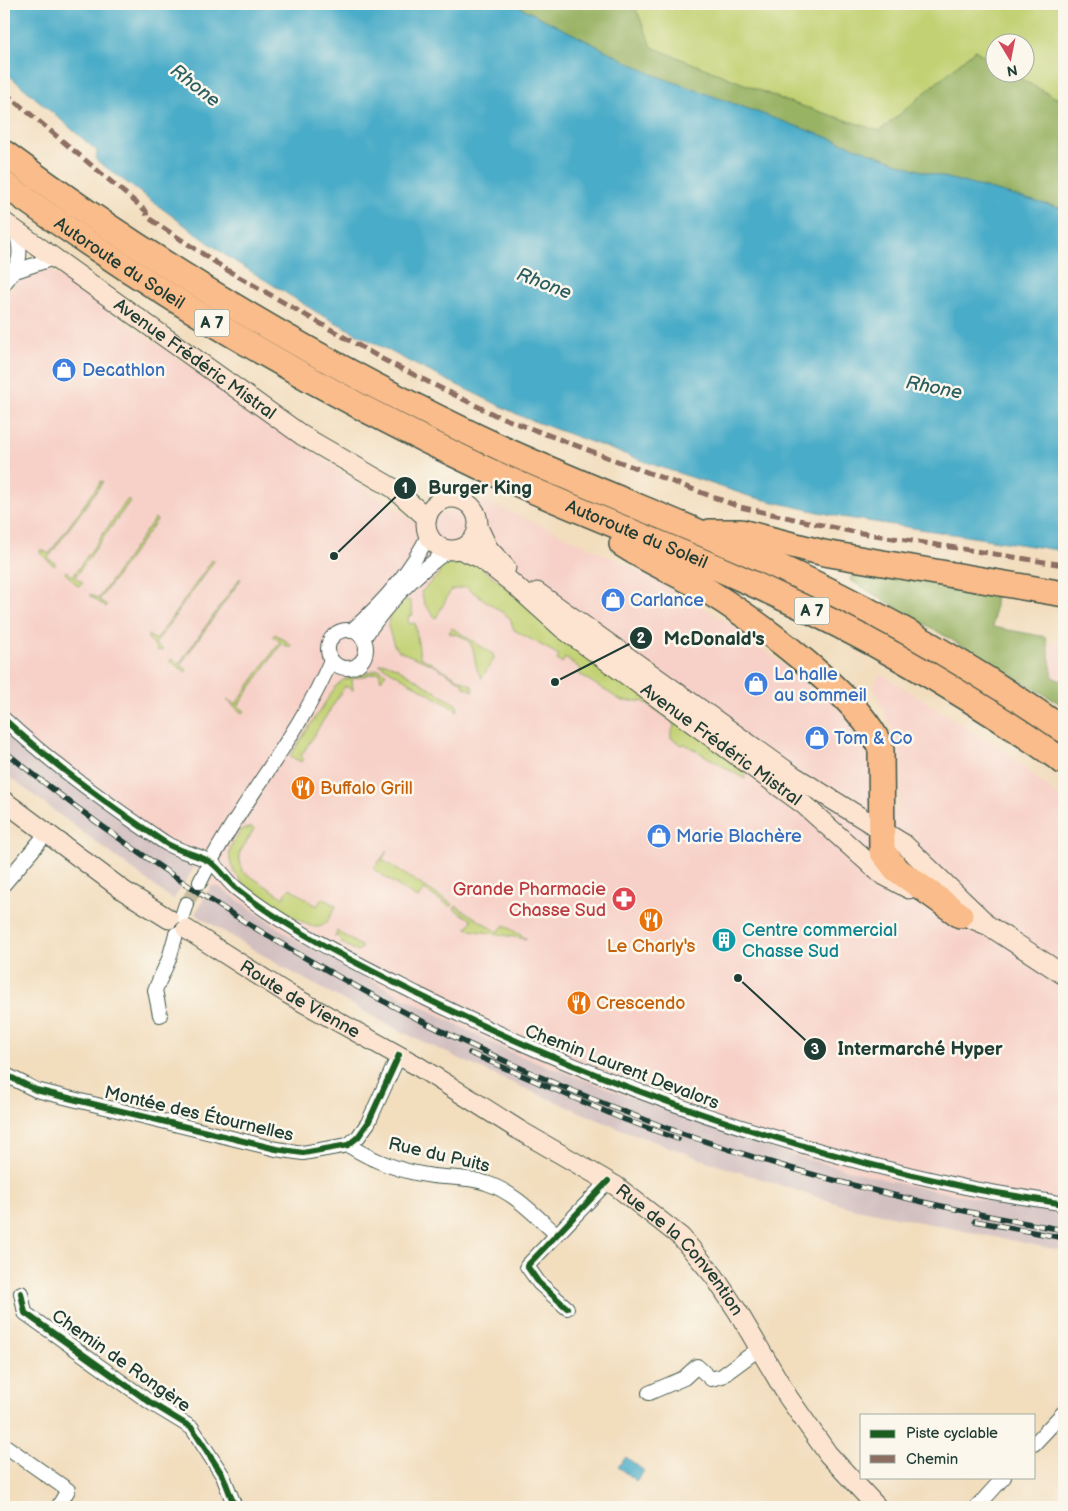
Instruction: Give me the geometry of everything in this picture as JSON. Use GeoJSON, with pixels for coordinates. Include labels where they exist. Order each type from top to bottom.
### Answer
{"type":"FeatureCollection","features":[{"type":"Feature","properties":{"kind":"highway","name":"Autoroute du Soleil"},"geometry":{"type":"LineString","coordinates":[[4,153],[150,254],[328,361],[507,450],[700,532],[853,603],[951,657],[1064,730]]}},
{"type":"Feature","properties":{"kind":"highway","name":"Autoroute du Soleil"},"geometry":{"type":"LineString","coordinates":[[4,184],[130,272],[267,356],[377,416],[487,470],[772,592],[841,626],[913,665],[984,708],[1064,762]]}},
{"type":"Feature","properties":{"kind":"highway"},"geometry":{"type":"LineString","coordinates":[[569,506],[626,546],[707,591],[740,613],[784,646],[847,700],[870,726],[877,738],[883,768],[882,796],[874,824],[882,851],[896,869],[960,914]]}},
{"type":"Feature","properties":{"kind":"highway"},"geometry":{"type":"LineString","coordinates":[[700,532],[741,532],[824,553],[1064,594]]}},
{"type":"Feature","properties":{"kind":"main road","name":"Avenue Frédéric Mistral"},"geometry":{"type":"LineString","coordinates":[[10,226],[303,436],[393,488],[440,501]]}},
{"type":"Feature","properties":{"kind":"main road","name":"Avenue Frédéric Mistral"},"geometry":{"type":"LineString","coordinates":[[393,488],[428,526]]}},
{"type":"Feature","properties":{"kind":"main road"},"geometry":{"type":"LineString","coordinates":[[453,498],[465,502],[474,510],[478,527],[474,539],[454,550],[440,547],[428,526],[431,509],[440,501],[453,498]]}},
{"type":"Feature","properties":{"kind":"main road","name":"Avenue Frédéric Mistral"},"geometry":{"type":"LineString","coordinates":[[478,527],[488,548],[506,569],[794,776],[904,844],[989,926]]}},
{"type":"Feature","properties":{"kind":"main road","name":"Avenue Frédéric Mistral"},"geometry":{"type":"LineString","coordinates":[[454,550],[480,558],[496,570],[562,628],[803,804],[880,874],[960,914],[989,926],[1064,975]]}},
{"type":"Feature","properties":{"kind":"main road","name":"Route de Vienne"},"geometry":{"type":"LineString","coordinates":[[4,801],[124,891],[180,920],[288,994],[416,1065]]}},
{"type":"Feature","properties":{"kind":"main road"},"geometry":{"type":"LineString","coordinates":[[896,869],[893,858],[899,846],[904,844]]}},
{"type":"Feature","properties":{"kind":"main road","name":"Rue de la Convention"},"geometry":{"type":"LineString","coordinates":[[416,1065],[519,1130],[608,1181],[681,1237],[714,1276],[760,1348],[788,1397],[828,1454],[877,1507]]}},
{"type":"Feature","properties":{"kind":"street"},"geometry":{"type":"LineString","coordinates":[[4,284],[13,272],[20,256],[21,248],[10,226]]}},
{"type":"Feature","properties":{"kind":"street"},"geometry":{"type":"LineString","coordinates":[[13,272],[54,258]]}},
{"type":"Feature","properties":{"kind":"street"},"geometry":{"type":"LineString","coordinates":[[363,639],[406,581],[428,526]]}},
{"type":"Feature","properties":{"kind":"street"},"geometry":{"type":"LineString","coordinates":[[351,631],[406,581],[431,563],[454,550]]}},
{"type":"Feature","properties":{"kind":"street"},"geometry":{"type":"LineString","coordinates":[[341,631],[351,631],[363,639],[366,648],[363,659],[354,667],[343,668],[331,660],[328,650],[330,641],[341,631]]}},
{"type":"Feature","properties":{"kind":"street"},"geometry":{"type":"LineString","coordinates":[[200,882],[210,861],[309,706],[331,660]]}},
{"type":"Feature","properties":{"kind":"street"},"geometry":{"type":"LineString","coordinates":[[309,706],[343,668]]}},
{"type":"Feature","properties":{"kind":"street"},"geometry":{"type":"LineString","coordinates":[[4,719],[113,806],[167,844],[182,852],[210,861]]}},
{"type":"Feature","properties":{"kind":"street"},"geometry":{"type":"LineString","coordinates":[[4,884],[47,833]]}},
{"type":"Feature","properties":{"kind":"street","name":"Chemin Laurent Devalors"},"geometry":{"type":"LineString","coordinates":[[210,861],[236,888],[321,943],[430,1000],[558,1060],[713,1119],[828,1153],[967,1187],[1064,1204]]}},
{"type":"Feature","properties":{"kind":"street"},"geometry":{"type":"LineString","coordinates":[[160,1014],[155,990],[160,974],[169,959],[180,920]]}},
{"type":"Feature","properties":{"kind":"street"},"geometry":{"type":"LineString","coordinates":[[348,1145],[358,1137],[368,1122],[399,1055]]}},
{"type":"Feature","properties":{"kind":"street","name":"Montée des Étournelles"},"geometry":{"type":"LineString","coordinates":[[4,1074],[36,1090],[276,1149],[303,1153],[348,1145]]}},
{"type":"Feature","properties":{"kind":"street","name":"Rue du Puits"},"geometry":{"type":"LineString","coordinates":[[348,1145],[364,1156],[388,1165],[432,1176],[462,1178],[486,1183],[512,1196],[556,1234]]}},
{"type":"Feature","properties":{"kind":"street"},"geometry":{"type":"LineString","coordinates":[[567,1308],[539,1283],[528,1266],[556,1234],[608,1181]]}},
{"type":"Feature","properties":{"kind":"street","name":"Chemin de Rongère"},"geometry":{"type":"LineString","coordinates":[[21,1293],[25,1313],[151,1403],[192,1428],[223,1476],[235,1507]]}},
{"type":"Feature","properties":{"kind":"street"},"geometry":{"type":"LineString","coordinates":[[649,1393],[684,1378],[697,1366],[712,1378],[722,1376],[760,1348]]}},
{"type":"Feature","properties":{"kind":"street"},"geometry":{"type":"LineString","coordinates":[[1036,1442],[1064,1412]]}},
{"type":"Feature","properties":{"kind":"street"},"geometry":{"type":"LineString","coordinates":[[4,1444],[68,1490],[58,1507]]}},
{"type":"Feature","properties":{"kind":"street"},"geometry":{"type":"LineString","coordinates":[[977,1507],[1003,1478]]}},
{"type":"Feature","properties":{"kind":"shaded area"},"geometry":{"type":"Polygon","coordinates":[[[50,270],[414,522],[484,501],[553,530],[652,577],[734,626],[849,717],[866,744],[871,761],[872,785],[899,813],[902,765],[895,735],[873,687],[881,674],[1006,752],[1064,801],[1064,1215],[906,1185],[806,1159],[749,1141],[512,1053],[294,939],[219,887],[211,886],[194,868],[162,848],[66,780],[4,728],[4,297],[20,278],[34,272],[50,270]]]}},
{"type":"Feature","properties":{"kind":"shaded area"},"geometry":{"type":"Polygon","coordinates":[[[1049,642],[1064,643],[1064,681],[1053,678],[1049,642]]]}},
{"type":"Feature","properties":{"kind":"shaded area"},"geometry":{"type":"Polygon","coordinates":[[[4,728],[66,780],[162,848],[194,868],[173,900],[4,773],[4,728]]]}},
{"type":"Feature","properties":{"kind":"shaded area"},"geometry":{"type":"Polygon","coordinates":[[[211,886],[219,887],[294,939],[512,1053],[749,1141],[806,1159],[906,1185],[1064,1215],[1064,1251],[851,1208],[720,1166],[615,1127],[503,1079],[400,1031],[286,969],[195,914],[211,886]]]}},
{"type":"Feature","properties":{"kind":"green space"},"geometry":{"type":"Polygon","coordinates":[[[514,4],[624,4],[637,11],[652,47],[786,101],[880,131],[975,50],[986,58],[986,82],[1026,82],[1064,102],[1064,209],[921,171],[654,75],[514,4]]]}},
{"type":"Feature","properties":{"kind":"green space"},"geometry":{"type":"Polygon","coordinates":[[[624,4],[1064,4],[1064,102],[1026,82],[1036,82],[1036,32],[986,32],[986,58],[975,50],[880,131],[786,101],[651,47],[637,11],[624,4]]]}},
{"type":"Feature","properties":{"kind":"green space"},"geometry":{"type":"Polygon","coordinates":[[[101,481],[103,482],[48,558],[56,564],[54,566],[40,553],[41,549],[49,554],[101,481]]]}},
{"type":"Feature","properties":{"kind":"green space"},"geometry":{"type":"Polygon","coordinates":[[[128,499],[130,501],[75,577],[83,583],[78,586],[65,573],[66,571],[73,576],[128,499]]]}},
{"type":"Feature","properties":{"kind":"green space"},"geometry":{"type":"Polygon","coordinates":[[[155,518],[157,520],[99,600],[107,605],[106,607],[90,596],[90,594],[98,599],[155,518]]]}},
{"type":"Feature","properties":{"kind":"green space"},"geometry":{"type":"Polygon","coordinates":[[[213,559],[214,561],[155,644],[163,650],[158,651],[148,638],[148,635],[156,640],[213,559]]]}},
{"type":"Feature","properties":{"kind":"green space"},"geometry":{"type":"Polygon","coordinates":[[[456,559],[466,559],[475,563],[744,769],[745,779],[685,744],[682,745],[671,738],[671,732],[674,727],[672,721],[643,701],[622,701],[579,674],[581,669],[565,658],[562,663],[557,660],[559,655],[514,630],[510,618],[466,587],[451,590],[436,618],[425,605],[421,592],[439,574],[439,565],[456,559]]]}},
{"type":"Feature","properties":{"kind":"green space"},"geometry":{"type":"Polygon","coordinates":[[[856,569],[996,593],[993,627],[1046,637],[1053,678],[1064,681],[1064,706],[850,580],[856,569]]]}},
{"type":"Feature","properties":{"kind":"green space"},"geometry":{"type":"Polygon","coordinates":[[[240,578],[180,665],[187,670],[185,672],[171,662],[171,659],[179,664],[240,578]]]}},
{"type":"Feature","properties":{"kind":"green space"},"geometry":{"type":"Polygon","coordinates":[[[402,599],[410,601],[413,615],[408,617],[409,624],[415,623],[420,657],[472,686],[474,691],[464,687],[463,683],[435,666],[399,651],[394,645],[388,627],[389,616],[402,599]]]}},
{"type":"Feature","properties":{"kind":"green space"},"geometry":{"type":"Polygon","coordinates":[[[452,628],[493,654],[494,659],[482,678],[478,671],[471,645],[460,636],[449,633],[452,628]]]}},
{"type":"Feature","properties":{"kind":"green space"},"geometry":{"type":"Polygon","coordinates":[[[275,634],[291,646],[290,648],[282,643],[238,706],[245,711],[242,713],[227,700],[236,704],[280,642],[273,636],[275,634]]]}},
{"type":"Feature","properties":{"kind":"green space"},"geometry":{"type":"Polygon","coordinates":[[[385,663],[396,667],[457,705],[458,711],[379,664],[385,663]]]}},
{"type":"Feature","properties":{"kind":"green space"},"geometry":{"type":"Polygon","coordinates":[[[379,669],[386,673],[381,680],[379,672],[352,679],[353,690],[345,686],[301,756],[303,758],[301,762],[290,756],[336,686],[343,680],[379,669]]]}},
{"type":"Feature","properties":{"kind":"green space"},"geometry":{"type":"Polygon","coordinates":[[[252,827],[254,829],[239,854],[242,871],[283,897],[290,888],[317,906],[322,898],[336,906],[326,923],[319,927],[308,925],[257,895],[236,874],[231,863],[231,847],[241,830],[252,827]]]}},
{"type":"Feature","properties":{"kind":"green space"},"geometry":{"type":"Polygon","coordinates":[[[387,851],[382,860],[453,904],[451,907],[424,890],[418,898],[373,869],[387,851]]]}},
{"type":"Feature","properties":{"kind":"green space"},"geometry":{"type":"Polygon","coordinates":[[[456,906],[498,932],[504,925],[527,939],[471,930],[467,928],[472,920],[454,909],[456,906]]]}},
{"type":"Feature","properties":{"kind":"green space"},"geometry":{"type":"Polygon","coordinates":[[[337,931],[362,947],[358,952],[342,943],[338,936],[335,937],[337,931]]]}},
{"type":"Feature","properties":{"kind":"water","name":"Rhone"},"geometry":{"type":"Polygon","coordinates":[[[4,4],[514,4],[654,75],[921,171],[1064,209],[1064,551],[841,517],[752,497],[663,468],[525,418],[412,363],[318,313],[228,257],[96,160],[97,151],[4,71],[4,4]]]}},
{"type":"Feature","properties":{"kind":"water"},"geometry":{"type":"Polygon","coordinates":[[[626,1457],[644,1471],[636,1481],[618,1467],[626,1457]]]}},
{"type":"Feature","properties":{"kind":"tunnel"},"geometry":{"type":"LineString","coordinates":[[186,904],[200,882]]}},
{"type":"Feature","properties":{"kind":"railway"},"geometry":{"type":"LineString","coordinates":[[4,751],[148,859],[224,908],[301,955],[379,999],[460,1040],[625,1112],[732,1150],[787,1167],[897,1196],[1064,1230]]}},
{"type":"Feature","properties":{"kind":"railway"},"geometry":{"type":"LineString","coordinates":[[470,1053],[623,1119],[678,1139]]}},
{"type":"Feature","properties":{"kind":"railway"},"geometry":{"type":"LineString","coordinates":[[975,1221],[1064,1238]]}},
{"type":"Feature","properties":{"kind":"marked path"},"geometry":{"type":"LineString","coordinates":[[4,92],[146,211],[147,217],[227,270],[384,360],[495,415],[740,507],[849,531],[1064,565]]}},
{"type":"Feature","properties":{"kind":"cycle path"},"geometry":{"type":"LineString","coordinates":[[4,719],[41,752],[102,799],[170,845],[213,864],[237,889],[278,918],[348,959],[483,1026],[616,1082],[754,1131],[894,1171],[977,1189],[1064,1204]]}},
{"type":"Feature","properties":{"kind":"cycle path"},"geometry":{"type":"LineString","coordinates":[[4,1074],[36,1090],[276,1149],[303,1153],[348,1145],[358,1137],[368,1123],[399,1055]]}},
{"type":"Feature","properties":{"kind":"cycle path"},"geometry":{"type":"LineString","coordinates":[[567,1308],[539,1283],[527,1266],[608,1181]]}},
{"type":"Feature","properties":{"kind":"cycle path"},"geometry":{"type":"LineString","coordinates":[[21,1293],[25,1313],[151,1403],[192,1428],[223,1476],[235,1507]]}},
{"type":"Feature","properties":{"kind":"place","name":"Decathlon"},"geometry":{"type":"Point","coordinates":[64,370]}},
{"type":"Feature","properties":{"kind":"place","name":"Burger King"},"geometry":{"type":"Point","coordinates":[334,556]}},
{"type":"Feature","properties":{"kind":"place","name":"Carlance"},"geometry":{"type":"Point","coordinates":[613,600]}},
{"type":"Feature","properties":{"kind":"place","name":"McDonald's"},"geometry":{"type":"Point","coordinates":[555,682]}},
{"type":"Feature","properties":{"kind":"place","name":"La halle au sommeil"},"geometry":{"type":"Point","coordinates":[756,684]}},
{"type":"Feature","properties":{"kind":"place","name":"Tom & Co"},"geometry":{"type":"Point","coordinates":[817,738]}},
{"type":"Feature","properties":{"kind":"place","name":"Buffalo Grill"},"geometry":{"type":"Point","coordinates":[303,788]}},
{"type":"Feature","properties":{"kind":"place","name":"Marie Blachère"},"geometry":{"type":"Point","coordinates":[659,836]}},
{"type":"Feature","properties":{"kind":"place","name":"Grande Pharmacie Chasse Sud"},"geometry":{"type":"Point","coordinates":[624,899]}},
{"type":"Feature","properties":{"kind":"place","name":"Le Charly's"},"geometry":{"type":"Point","coordinates":[651,920]}},
{"type":"Feature","properties":{"kind":"place","name":"Centre commercial Chasse Sud"},"geometry":{"type":"Point","coordinates":[724,940]}},
{"type":"Feature","properties":{"kind":"place","name":"Intermarché Hyper"},"geometry":{"type":"Point","coordinates":[738,978]}},
{"type":"Feature","properties":{"kind":"place","name":"Crescendo"},"geometry":{"type":"Point","coordinates":[579,1003]}}]}
